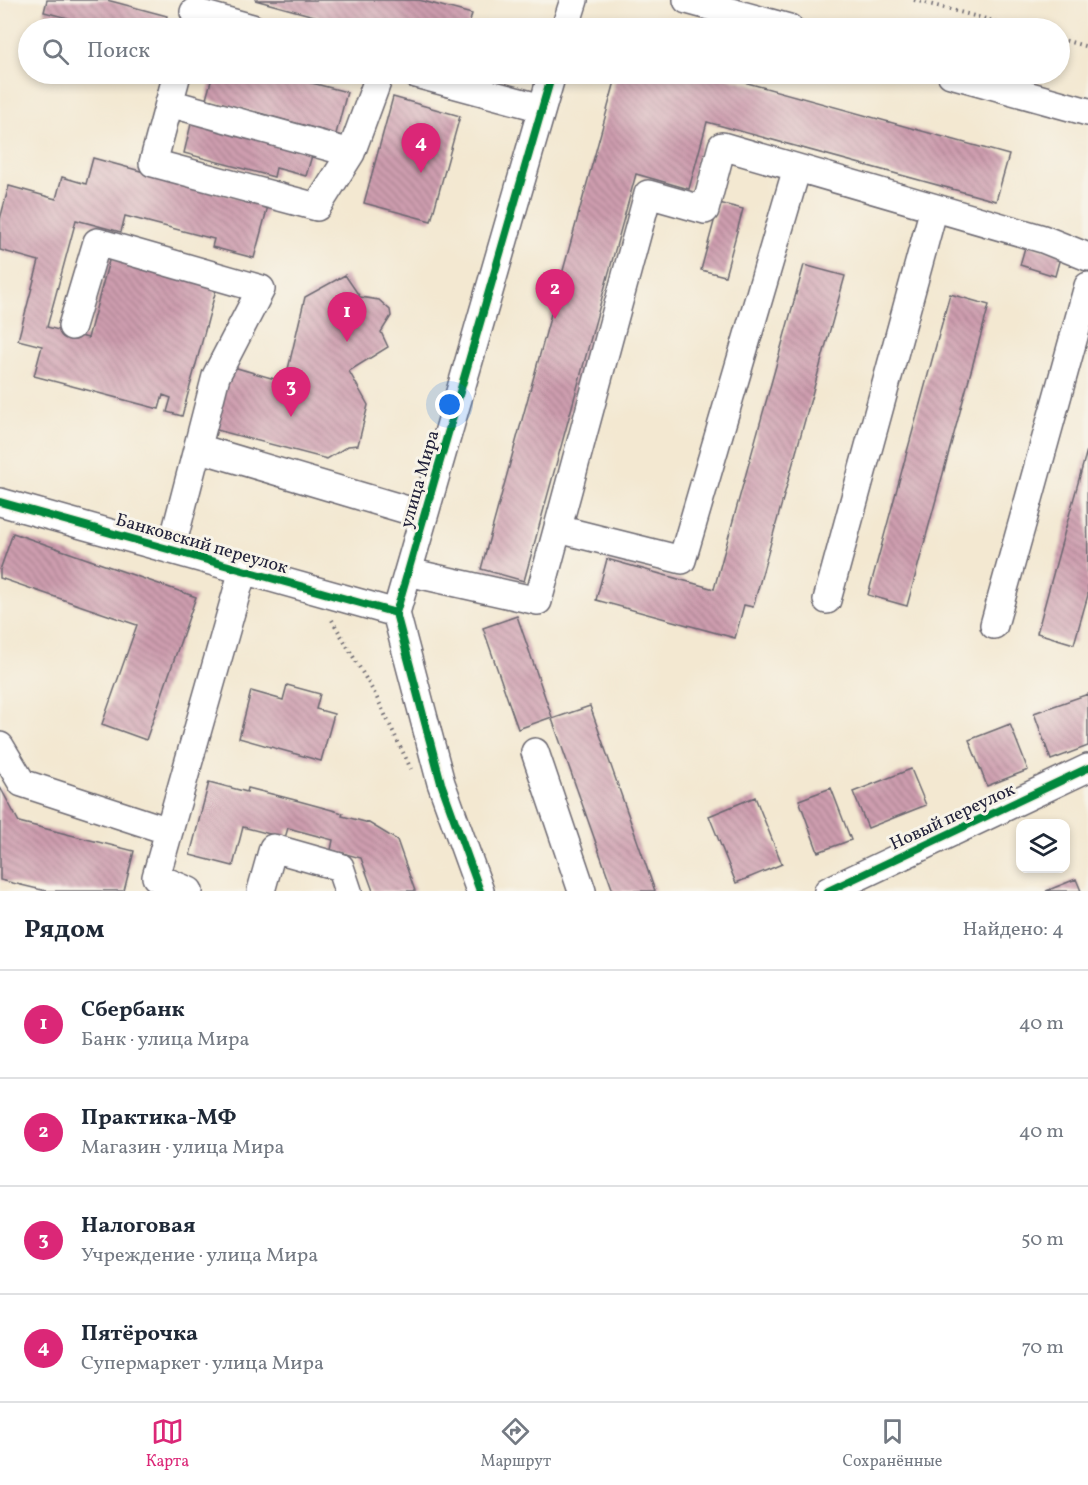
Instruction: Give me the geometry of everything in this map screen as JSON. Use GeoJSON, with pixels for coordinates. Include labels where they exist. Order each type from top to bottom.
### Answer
{"type":"FeatureCollection","features":[{"type":"Feature","properties":{"kind":"street"},"geometry":{"type":"LineString","coordinates":[[569,18],[574,0]]}},
{"type":"Feature","properties":{"kind":"street"},"geometry":{"type":"LineString","coordinates":[[687,0],[753,18]]}},
{"type":"Feature","properties":{"kind":"street"},"geometry":{"type":"LineString","coordinates":[[194,14],[211,18]]}},
{"type":"Feature","properties":{"kind":"street"},"geometry":{"type":"LineString","coordinates":[[174,84],[153,163],[316,207],[351,153],[376,84]]}},
{"type":"Feature","properties":{"kind":"street"},"geometry":{"type":"LineString","coordinates":[[453,84],[542,108]]}},
{"type":"Feature","properties":{"kind":"street","name":"улица Мира"},"geometry":{"type":"LineString","coordinates":[[396,613],[549,84]]}},
{"type":"Feature","properties":{"kind":"street"},"geometry":{"type":"LineString","coordinates":[[987,84],[1088,112]]}},
{"type":"Feature","properties":{"kind":"street"},"geometry":{"type":"LineString","coordinates":[[169,103],[351,153]]}},
{"type":"Feature","properties":{"kind":"street"},"geometry":{"type":"LineString","coordinates":[[408,572],[538,602],[648,194],[705,210],[722,146],[1043,239],[1088,257]]}},
{"type":"Feature","properties":{"kind":"street"},"geometry":{"type":"LineString","coordinates":[[558,529],[682,560],[797,168]]}},
{"type":"Feature","properties":{"kind":"street"},"geometry":{"type":"LineString","coordinates":[[827,600],[934,208]]}},
{"type":"Feature","properties":{"kind":"street"},"geometry":{"type":"LineString","coordinates":[[72,326],[97,242],[261,289],[216,376],[171,550]]}},
{"type":"Feature","properties":{"kind":"street"},"geometry":{"type":"LineString","coordinates":[[994,625],[1088,286]]}},
{"type":"Feature","properties":{"kind":"street"},"geometry":{"type":"LineString","coordinates":[[198,448],[424,514]]}},
{"type":"Feature","properties":{"kind":"street","name":"Банковский переулок"},"geometry":{"type":"LineString","coordinates":[[0,502],[396,613]]}},
{"type":"Feature","properties":{"kind":"street"},"geometry":{"type":"LineString","coordinates":[[189,891],[154,884],[243,570]]}},
{"type":"Feature","properties":{"kind":"street"},"geometry":{"type":"LineString","coordinates":[[396,613],[441,783],[480,891]]}},
{"type":"Feature","properties":{"kind":"street"},"geometry":{"type":"LineString","coordinates":[[0,746],[22,783],[169,831]]}},
{"type":"Feature","properties":{"kind":"street"},"geometry":{"type":"LineString","coordinates":[[535,752],[582,891]]}},
{"type":"Feature","properties":{"kind":"street","name":"Новый переулок"},"geometry":{"type":"LineString","coordinates":[[828,891],[1086,774]]}},
{"type":"Feature","properties":{"kind":"street"},"geometry":{"type":"LineString","coordinates":[[261,891],[273,848],[340,867],[348,891]]}},
{"type":"Feature","properties":{"kind":"path"},"geometry":{"type":"LineString","coordinates":[[914,0],[982,18]]}},
{"type":"Feature","properties":{"kind":"path"},"geometry":{"type":"LineString","coordinates":[[1070,42],[1088,47]]}},
{"type":"Feature","properties":{"kind":"path"},"geometry":{"type":"LineString","coordinates":[[329,616],[376,696],[414,775]]}},
{"type":"Feature","properties":{"kind":"building"},"geometry":{"type":"Polygon","coordinates":[[[47,0],[107,0],[167,16],[166,18],[67,18],[44,12],[47,0]]]}},
{"type":"Feature","properties":{"kind":"building"},"geometry":{"type":"Polygon","coordinates":[[[255,0],[419,0],[472,14],[471,18],[321,18],[255,0]]]}},
{"type":"Feature","properties":{"kind":"building"},"geometry":{"type":"Polygon","coordinates":[[[210,84],[316,84],[347,92],[336,134],[206,99],[210,84]]]}},
{"type":"Feature","properties":{"kind":"building"},"geometry":{"type":"Polygon","coordinates":[[[614,84],[751,84],[1009,155],[996,201],[707,122],[689,189],[636,174],[524,581],[481,569],[614,84]]]}},
{"type":"Feature","properties":{"kind":"building"},"geometry":{"type":"Polygon","coordinates":[[[393,97],[460,116],[431,221],[364,203],[393,97]]]}},
{"type":"Feature","properties":{"kind":"building"},"geometry":{"type":"Polygon","coordinates":[[[192,120],[313,152],[306,176],[276,168],[274,177],[184,153],[192,120]]]}},
{"type":"Feature","properties":{"kind":"building"},"geometry":{"type":"Polygon","coordinates":[[[93,158],[268,206],[254,258],[212,247],[214,239],[125,216],[121,232],[76,220],[47,327],[88,338],[110,257],[217,286],[182,416],[167,412],[171,398],[163,395],[159,409],[34,376],[42,346],[18,340],[39,261],[0,250],[0,219],[9,186],[56,199],[62,177],[86,184],[93,158]]]}},
{"type":"Feature","properties":{"kind":"building"},"geometry":{"type":"Polygon","coordinates":[[[719,203],[743,209],[725,276],[701,270],[719,203]]]}},
{"type":"Feature","properties":{"kind":"building"},"geometry":{"type":"Polygon","coordinates":[[[1026,244],[1061,254],[1055,276],[1020,265],[1026,244]]]}},
{"type":"Feature","properties":{"kind":"building"},"geometry":{"type":"Polygon","coordinates":[[[804,265],[845,276],[753,607],[744,605],[735,638],[596,600],[607,559],[714,589],[804,265]]]}},
{"type":"Feature","properties":{"kind":"building"},"geometry":{"type":"Polygon","coordinates":[[[345,275],[360,297],[379,300],[390,310],[391,316],[381,332],[388,347],[349,371],[368,405],[358,445],[348,446],[327,459],[213,429],[230,366],[285,382],[305,297],[345,275]]]}},
{"type":"Feature","properties":{"kind":"building"},"geometry":{"type":"Polygon","coordinates":[[[950,294],[989,305],[907,606],[868,595],[950,294]]]}},
{"type":"Feature","properties":{"kind":"building"},"geometry":{"type":"Polygon","coordinates":[[[1087,450],[1088,595],[1074,644],[1037,633],[1087,450]]]}},
{"type":"Feature","properties":{"kind":"building"},"geometry":{"type":"Polygon","coordinates":[[[13,533],[196,597],[146,740],[102,724],[137,625],[0,578],[0,570],[13,533]]]}},
{"type":"Feature","properties":{"kind":"building"},"geometry":{"type":"Polygon","coordinates":[[[517,616],[552,717],[518,729],[483,628],[517,616]]]}},
{"type":"Feature","properties":{"kind":"building"},"geometry":{"type":"Polygon","coordinates":[[[287,685],[320,694],[316,709],[334,714],[321,761],[239,738],[251,691],[283,700],[287,685]]]}},
{"type":"Feature","properties":{"kind":"building"},"geometry":{"type":"Polygon","coordinates":[[[1088,694],[1088,746],[1051,760],[1034,713],[1088,694]]]}},
{"type":"Feature","properties":{"kind":"building"},"geometry":{"type":"Polygon","coordinates":[[[590,706],[655,891],[613,891],[552,719],[590,706]]]}},
{"type":"Feature","properties":{"kind":"building"},"geometry":{"type":"Polygon","coordinates":[[[1010,724],[1028,770],[987,786],[969,740],[1010,724]]]}},
{"type":"Feature","properties":{"kind":"building"},"geometry":{"type":"Polygon","coordinates":[[[911,769],[926,805],[868,828],[853,792],[911,769]]]}},
{"type":"Feature","properties":{"kind":"building"},"geometry":{"type":"Polygon","coordinates":[[[209,782],[247,792],[248,788],[295,800],[343,813],[342,816],[369,823],[397,840],[415,891],[373,891],[361,858],[331,850],[333,840],[288,828],[285,838],[243,827],[233,866],[190,855],[209,782]]]}},
{"type":"Feature","properties":{"kind":"building"},"geometry":{"type":"Polygon","coordinates":[[[0,787],[19,822],[134,851],[124,891],[46,891],[0,880],[0,787]]]}},
{"type":"Feature","properties":{"kind":"building"},"geometry":{"type":"Polygon","coordinates":[[[831,788],[851,840],[818,852],[799,800],[831,788]]]}},
{"type":"Feature","properties":{"kind":"building"},"geometry":{"type":"Polygon","coordinates":[[[755,797],[782,864],[736,883],[709,816],[755,797]]]}},
{"type":"Feature","properties":{"kind":"building"},"geometry":{"type":"Polygon","coordinates":[[[1076,879],[1081,891],[1046,891],[1076,879]]]}},
{"type":"Feature","properties":{"kind":"cycle path"},"geometry":{"type":"LineString","coordinates":[[480,891],[441,783],[396,613],[549,84]]}},
{"type":"Feature","properties":{"kind":"cycle path"},"geometry":{"type":"LineString","coordinates":[[0,502],[396,613]]}},
{"type":"Feature","properties":{"kind":"cycle path"},"geometry":{"type":"LineString","coordinates":[[828,891],[1088,768]]}},
{"type":"Feature","properties":{"kind":"place","name":"Пятёрочка"},"geometry":{"type":"Point","coordinates":[421,173]}},
{"type":"Feature","properties":{"kind":"place","name":"Практика-МФ"},"geometry":{"type":"Point","coordinates":[555,319]}},
{"type":"Feature","properties":{"kind":"place","name":"Сбербанк"},"geometry":{"type":"Point","coordinates":[347,342]}},
{"type":"Feature","properties":{"kind":"place","name":"Налоговая"},"geometry":{"type":"Point","coordinates":[291,417]}}]}
